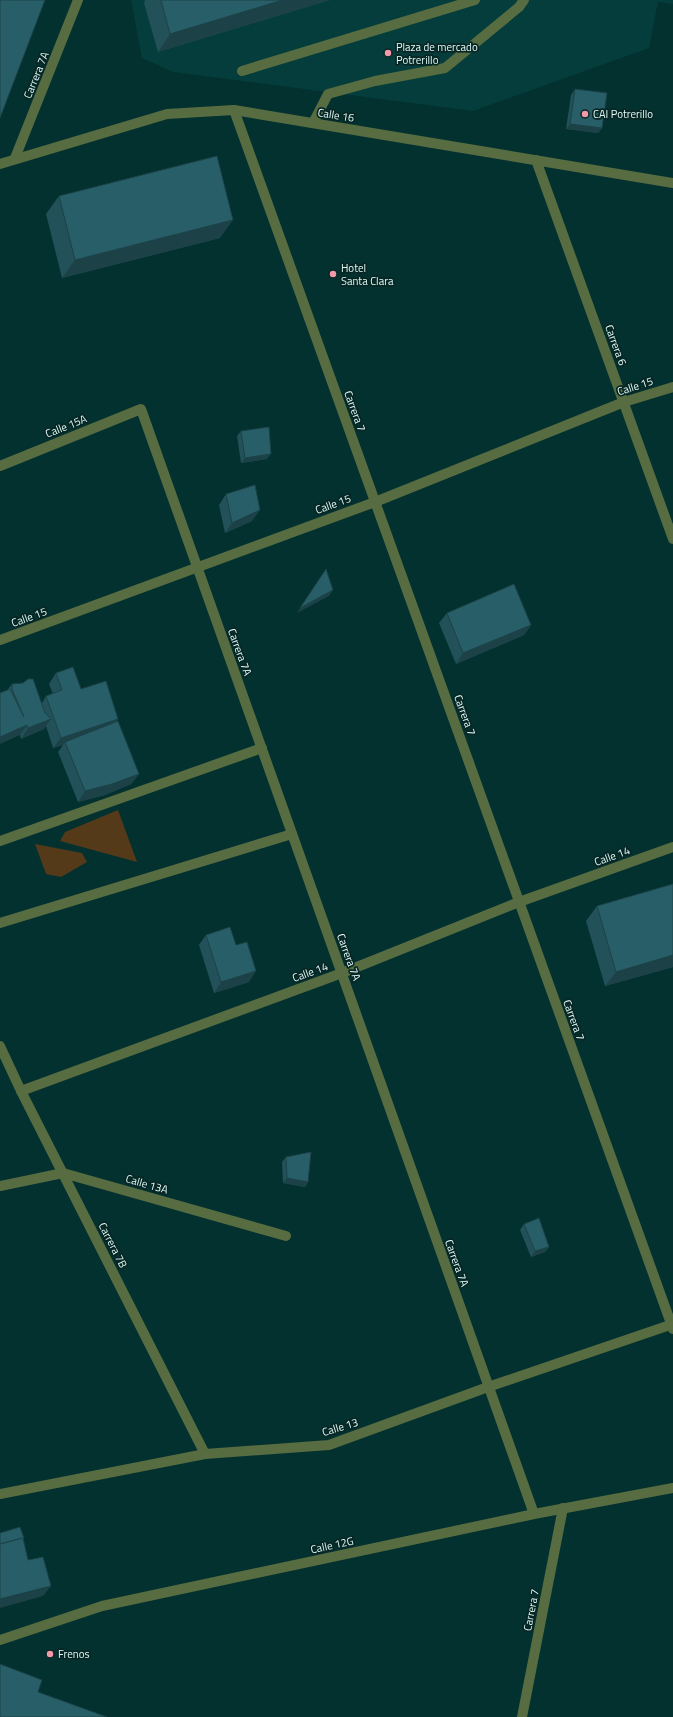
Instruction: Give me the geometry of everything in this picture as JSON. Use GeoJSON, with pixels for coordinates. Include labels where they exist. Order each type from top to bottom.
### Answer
{"type":"FeatureCollection","features":[{"type":"Feature","properties":{"kind":"street","name":"Carrera 7A"},"geometry":{"type":"LineString","coordinates":[[15,158],[78,0]]}},
{"type":"Feature","properties":{"kind":"street"},"geometry":{"type":"LineString","coordinates":[[242,71],[475,0]]}},
{"type":"Feature","properties":{"kind":"street"},"geometry":{"type":"LineString","coordinates":[[313,123],[328,94],[375,81],[445,68],[519,7],[524,0]]}},
{"type":"Feature","properties":{"kind":"street","name":"Calle 16"},"geometry":{"type":"LineString","coordinates":[[0,164],[15,158],[166,114],[234,110],[673,183]]}},
{"type":"Feature","properties":{"kind":"street","name":"Carrera 7"},"geometry":{"type":"LineString","coordinates":[[234,110],[672,1326]]}},
{"type":"Feature","properties":{"kind":"street","name":"Carrera 6"},"geometry":{"type":"LineString","coordinates":[[536,160],[673,539]]}},
{"type":"Feature","properties":{"kind":"street","name":"Calle 15"},"geometry":{"type":"LineString","coordinates":[[0,640],[375,502],[624,402],[673,387]]}},
{"type":"Feature","properties":{"kind":"street","name":"Carrera 7A"},"geometry":{"type":"LineString","coordinates":[[141,409],[534,1514]]}},
{"type":"Feature","properties":{"kind":"street","name":"Calle 15A"},"geometry":{"type":"LineString","coordinates":[[0,466],[141,409]]}},
{"type":"Feature","properties":{"kind":"street"},"geometry":{"type":"LineString","coordinates":[[0,841],[262,748]]}},
{"type":"Feature","properties":{"kind":"street"},"geometry":{"type":"LineString","coordinates":[[0,923],[292,834]]}},
{"type":"Feature","properties":{"kind":"street","name":"Calle 14"},"geometry":{"type":"LineString","coordinates":[[20,1092],[342,973],[519,902],[673,847]]}},
{"type":"Feature","properties":{"kind":"street","name":"Carrera 7B"},"geometry":{"type":"LineString","coordinates":[[0,1046],[20,1092],[63,1173],[205,1454]]}},
{"type":"Feature","properties":{"kind":"street","name":"Calle 13A"},"geometry":{"type":"LineString","coordinates":[[0,1186],[63,1173],[286,1236]]}},
{"type":"Feature","properties":{"kind":"street","name":"Calle 13"},"geometry":{"type":"LineString","coordinates":[[0,1494],[205,1454],[329,1445],[488,1387],[672,1326]]}},
{"type":"Feature","properties":{"kind":"street","name":"Calle 12G"},"geometry":{"type":"LineString","coordinates":[[0,1640],[102,1606],[563,1508],[673,1488]]}},
{"type":"Feature","properties":{"kind":"street","name":"Carrera 7"},"geometry":{"type":"LineString","coordinates":[[522,1717],[563,1508]]}},
{"type":"Feature","properties":{"kind":"shaded area","name":"Plaza de mercado Potrerillo"},"geometry":{"type":"Polygon","coordinates":[[[131,0],[673,0],[673,4],[658,2],[649,48],[473,111],[173,72],[142,58],[131,0]]]}},
{"type":"Feature","properties":{"kind":"shaded area"},"geometry":{"type":"Polygon","coordinates":[[[118,810],[137,862],[60,841],[65,832],[118,810]]]}},
{"type":"Feature","properties":{"kind":"shaded area"},"geometry":{"type":"Polygon","coordinates":[[[35,844],[82,853],[87,862],[61,877],[46,874],[35,844]]]}},
{"type":"Feature","properties":{"kind":"building"},"geometry":{"type":"Polygon","coordinates":[[[0,0],[45,0],[0,118],[0,0]]]}},
{"type":"Feature","properties":{"kind":"building"},"geometry":{"type":"Polygon","coordinates":[[[161,0],[283,0],[170,34],[161,0]]]}},
{"type":"Feature","properties":{"kind":"building","name":"CAI Potrerillo"},"geometry":{"type":"Polygon","coordinates":[[[575,89],[607,93],[602,128],[570,124],[575,89]]]}},
{"type":"Feature","properties":{"kind":"building"},"geometry":{"type":"Polygon","coordinates":[[[217,156],[233,220],[75,260],[59,196],[217,156]]]}},
{"type":"Feature","properties":{"kind":"building"},"geometry":{"type":"Polygon","coordinates":[[[269,427],[271,454],[245,458],[241,431],[269,427]]]}},
{"type":"Feature","properties":{"kind":"building"},"geometry":{"type":"Polygon","coordinates":[[[255,485],[260,510],[232,523],[226,494],[255,485]]]}},
{"type":"Feature","properties":{"kind":"building"},"geometry":{"type":"Polygon","coordinates":[[[326,569],[333,590],[300,608],[326,569]]]}},
{"type":"Feature","properties":{"kind":"building"},"geometry":{"type":"Polygon","coordinates":[[[514,584],[531,625],[463,653],[447,613],[514,584]]]}},
{"type":"Feature","properties":{"kind":"building"},"geometry":{"type":"Polygon","coordinates":[[[73,667],[81,689],[106,681],[118,719],[61,738],[46,696],[62,690],[56,673],[73,667]]]}},
{"type":"Feature","properties":{"kind":"building"},"geometry":{"type":"Polygon","coordinates":[[[28,679],[33,679],[45,713],[51,719],[28,728],[27,725],[0,737],[0,693],[10,689],[24,717],[12,689],[12,684],[23,683],[28,679]]]}},
{"type":"Feature","properties":{"kind":"building"},"geometry":{"type":"Polygon","coordinates":[[[118,721],[139,774],[112,784],[85,791],[65,742],[118,721]]]}},
{"type":"Feature","properties":{"kind":"building"},"geometry":{"type":"Polygon","coordinates":[[[673,884],[673,955],[616,972],[597,906],[673,884]]]}},
{"type":"Feature","properties":{"kind":"building"},"geometry":{"type":"Polygon","coordinates":[[[230,927],[236,945],[247,942],[256,971],[221,982],[206,935],[230,927]]]}},
{"type":"Feature","properties":{"kind":"building"},"geometry":{"type":"Polygon","coordinates":[[[311,1152],[308,1182],[287,1178],[286,1157],[311,1152]]]}},
{"type":"Feature","properties":{"kind":"building"},"geometry":{"type":"Polygon","coordinates":[[[539,1218],[549,1247],[535,1251],[524,1224],[539,1218]]]}},
{"type":"Feature","properties":{"kind":"building"},"geometry":{"type":"Polygon","coordinates":[[[20,1527],[24,1538],[23,1539],[0,1544],[0,1533],[20,1527]]]}},
{"type":"Feature","properties":{"kind":"building"},"geometry":{"type":"Polygon","coordinates":[[[23,1538],[28,1560],[43,1557],[51,1586],[0,1599],[0,1544],[23,1538]]]}},
{"type":"Feature","properties":{"kind":"building"},"geometry":{"type":"Polygon","coordinates":[[[0,1664],[42,1680],[38,1692],[107,1717],[0,1717],[0,1664]]]}},
{"type":"Feature","properties":{"kind":"place","name":"Plaza de mercado Potrerillo"},"geometry":{"type":"Point","coordinates":[388,53]}},
{"type":"Feature","properties":{"kind":"place","name":"CAI Potrerillo"},"geometry":{"type":"Point","coordinates":[585,114]}},
{"type":"Feature","properties":{"kind":"place","name":"Hotel Santa Clara"},"geometry":{"type":"Point","coordinates":[333,274]}},
{"type":"Feature","properties":{"kind":"place","name":"Frenos"},"geometry":{"type":"Point","coordinates":[50,1654]}}]}
